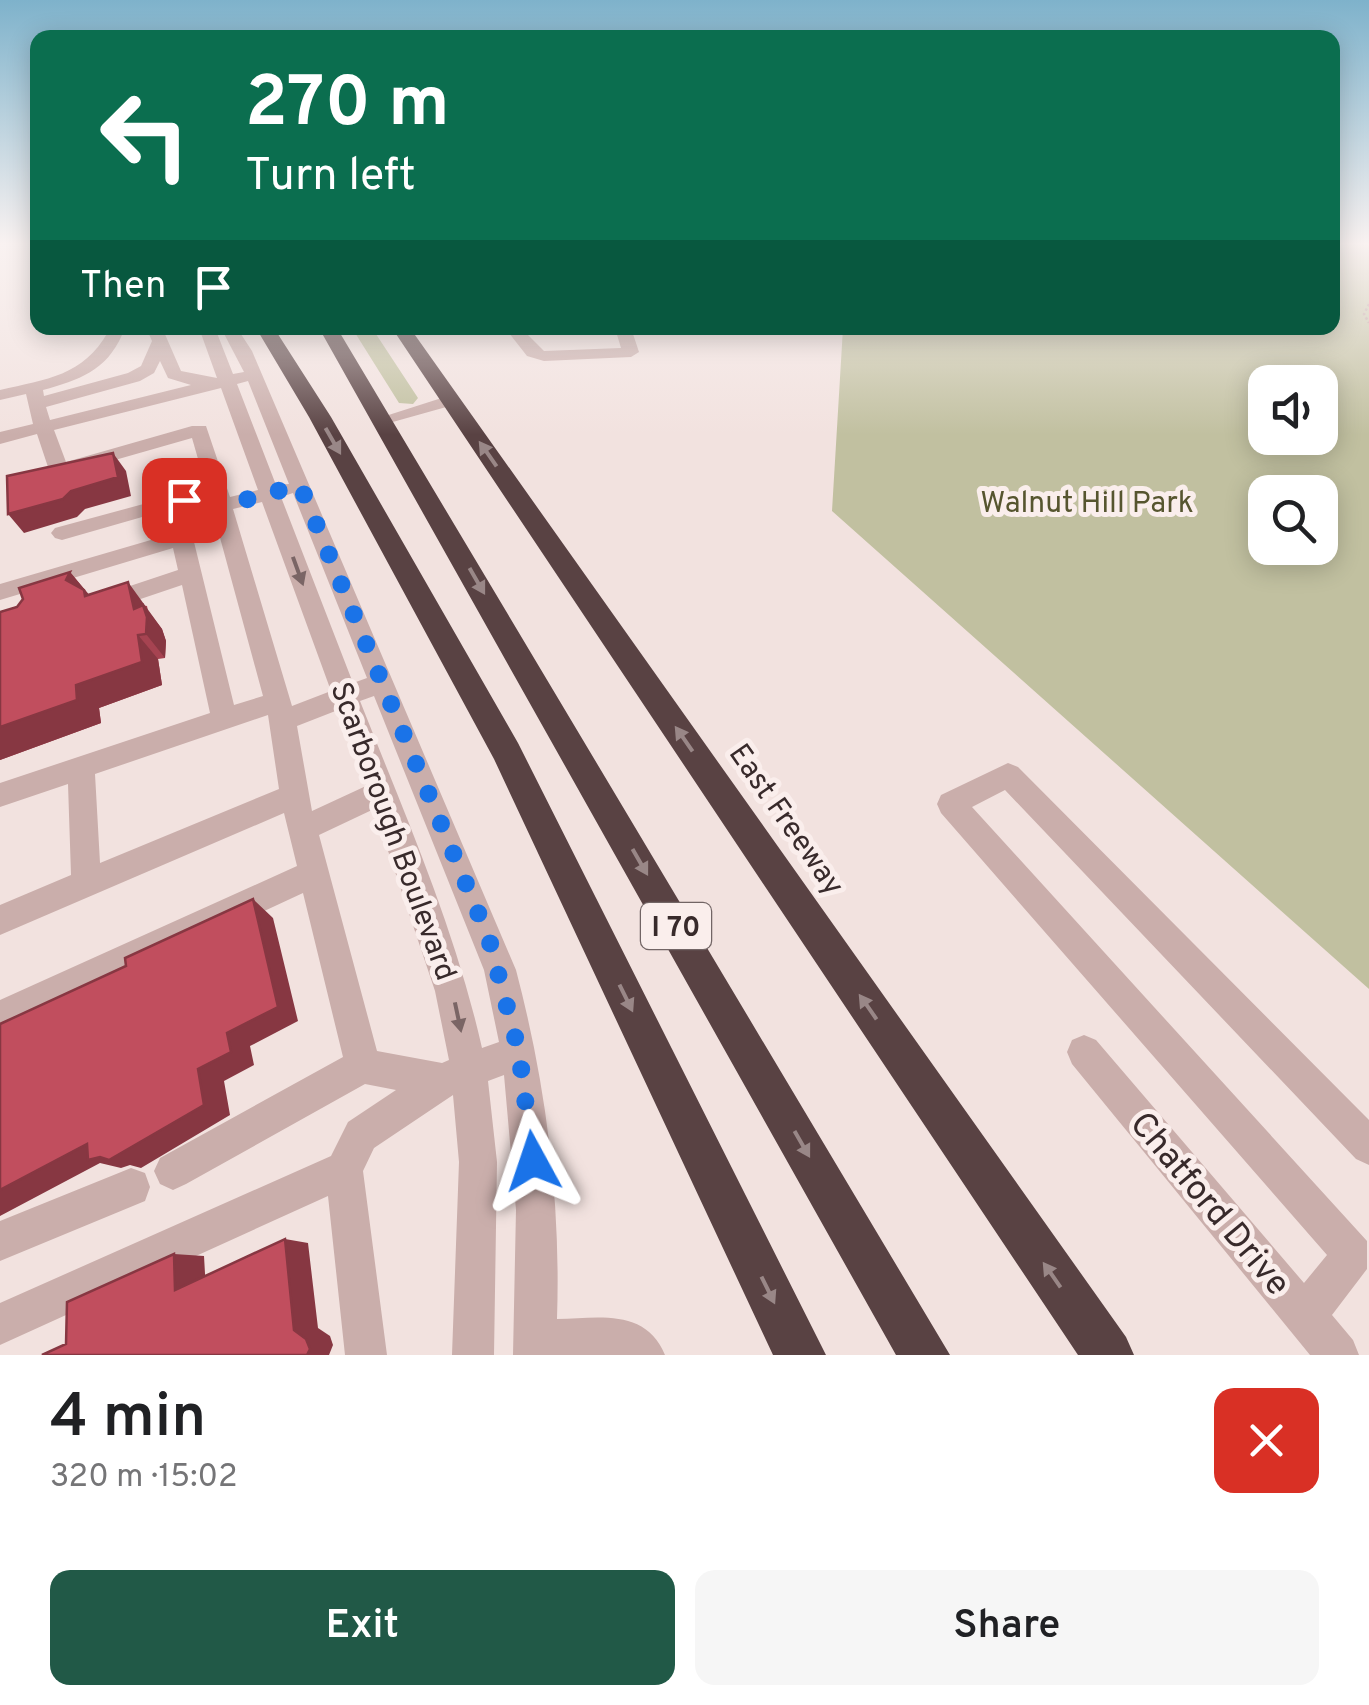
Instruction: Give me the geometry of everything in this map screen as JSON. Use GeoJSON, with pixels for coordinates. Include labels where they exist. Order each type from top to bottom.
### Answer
{"type":"FeatureCollection","features":[{"type":"Feature","properties":{"kind":"highway"},"geometry":{"type":"LineString","coordinates":[[269,335],[507,753],[800,1355]]}},
{"type":"Feature","properties":{"kind":"highway"},"geometry":{"type":"LineString","coordinates":[[277,335],[302,388]]}},
{"type":"Feature","properties":{"kind":"highway"},"geometry":{"type":"LineString","coordinates":[[309,335],[346,390],[382,420]]}},
{"type":"Feature","properties":{"kind":"highway","name":"I 70"},"geometry":{"type":"LineString","coordinates":[[332,335],[924,1355]]}},
{"type":"Feature","properties":{"kind":"highway","name":"East Freeway"},"geometry":{"type":"LineString","coordinates":[[406,335],[1108,1355]]}},
{"type":"Feature","properties":{"kind":"street"},"geometry":{"type":"LineString","coordinates":[[34,396],[86,372],[108,352],[114,335]]}},
{"type":"Feature","properties":{"kind":"street"},"geometry":{"type":"LineString","coordinates":[[157,335],[174,374],[219,383]]}},
{"type":"Feature","properties":{"kind":"street"},"geometry":{"type":"LineString","coordinates":[[0,395],[34,396],[134,378],[148,368],[157,335]]}},
{"type":"Feature","properties":{"kind":"street","name":"Scarborough Boulevard"},"geometry":{"type":"LineString","coordinates":[[209,335],[219,383],[240,413],[452,991],[455,1076],[478,1162],[473,1355]]}},
{"type":"Feature","properties":{"kind":"street","name":"Scarborough Boulevard"},"geometry":{"type":"LineString","coordinates":[[233,335],[254,374],[489,939],[519,1052],[534,1182],[534,1348]]}},
{"type":"Feature","properties":{"kind":"street"},"geometry":{"type":"LineString","coordinates":[[519,335],[534,353],[544,356],[631,352],[625,335]]}},
{"type":"Feature","properties":{"kind":"street"},"geometry":{"type":"LineString","coordinates":[[0,438],[254,374]]}},
{"type":"Feature","properties":{"kind":"street"},"geometry":{"type":"LineString","coordinates":[[34,396],[40,428],[50,440],[59,470],[199,430],[281,710],[311,874],[363,1066]]}},
{"type":"Feature","properties":{"kind":"street"},"geometry":{"type":"LineString","coordinates":[[84,417],[186,399],[220,403],[240,413]]}},
{"type":"Feature","properties":{"kind":"street"},"geometry":{"type":"LineString","coordinates":[[382,420],[451,400]]}},
{"type":"Feature","properties":{"kind":"street"},"geometry":{"type":"LineString","coordinates":[[0,592],[182,538],[270,493],[300,485]]}},
{"type":"Feature","properties":{"kind":"street"},"geometry":{"type":"LineString","coordinates":[[62,533],[184,500],[225,515]]}},
{"type":"Feature","properties":{"kind":"street"},"geometry":{"type":"LineString","coordinates":[[182,538],[224,716]]}},
{"type":"Feature","properties":{"kind":"street"},"geometry":{"type":"LineString","coordinates":[[103,603],[191,574]]}},
{"type":"Feature","properties":{"kind":"street"},"geometry":{"type":"LineString","coordinates":[[0,795],[224,716],[281,710],[345,696],[382,682]]}},
{"type":"Feature","properties":{"kind":"street"},"geometry":{"type":"LineString","coordinates":[[81,766],[86,884]]}},
{"type":"Feature","properties":{"kind":"street"},"geometry":{"type":"LineString","coordinates":[[1305,1314],[1361,1246],[951,804],[1008,775],[1369,1146]]}},
{"type":"Feature","properties":{"kind":"street"},"geometry":{"type":"LineString","coordinates":[[302,829],[382,792]]}},
{"type":"Feature","properties":{"kind":"street"},"geometry":{"type":"LineString","coordinates":[[0,920],[294,796]]}},
{"type":"Feature","properties":{"kind":"street"},"geometry":{"type":"LineString","coordinates":[[0,1017],[311,874]]}},
{"type":"Feature","properties":{"kind":"street"},"geometry":{"type":"LineString","coordinates":[[366,1355],[344,1169],[361,1135],[455,1076],[519,1052]]}},
{"type":"Feature","properties":{"kind":"street","name":"Chatford Drive"},"geometry":{"type":"LineString","coordinates":[[1084,1052],[1338,1355]]}},
{"type":"Feature","properties":{"kind":"street"},"geometry":{"type":"LineString","coordinates":[[173,1171],[363,1066],[455,1076]]}},
{"type":"Feature","properties":{"kind":"street"},"geometry":{"type":"LineString","coordinates":[[0,1324],[344,1169]]}},
{"type":"Feature","properties":{"kind":"street"},"geometry":{"type":"LineString","coordinates":[[0,1242],[131,1187]]}},
{"type":"Feature","properties":{"kind":"street"},"geometry":{"type":"LineString","coordinates":[[534,1348],[627,1339],[644,1355]]}},
{"type":"Feature","properties":{"kind":"green space","name":"Walnut Hill Park"},"geometry":{"type":"Polygon","coordinates":[[[1340,308],[1369,308],[1369,989],[832,511],[843,335],[1340,335],[1340,308]]]}},
{"type":"Feature","properties":{"kind":"green space"},"geometry":{"type":"Polygon","coordinates":[[[356,335],[377,335],[418,398],[413,404],[399,403],[356,335]]]}},
{"type":"Feature","properties":{"kind":"building"},"geometry":{"type":"Polygon","coordinates":[[[113,453],[118,477],[71,491],[63,499],[8,514],[7,476],[113,453]]]}},
{"type":"Feature","properties":{"kind":"building"},"geometry":{"type":"Polygon","coordinates":[[[70,572],[66,580],[84,590],[85,596],[128,582],[134,609],[143,605],[147,617],[146,634],[138,635],[142,662],[76,685],[77,700],[0,727],[0,612],[17,607],[23,599],[19,588],[70,572]]]}},
{"type":"Feature","properties":{"kind":"building"},"geometry":{"type":"Polygon","coordinates":[[[253,899],[278,1007],[227,1033],[231,1052],[198,1069],[204,1105],[109,1160],[88,1160],[87,1144],[0,1190],[0,1024],[126,966],[125,958],[253,899]]]}},
{"type":"Feature","properties":{"kind":"building"},"geometry":{"type":"Polygon","coordinates":[[[285,1239],[294,1330],[306,1339],[310,1349],[307,1355],[42,1355],[66,1344],[67,1302],[174,1254],[175,1290],[285,1239]]]}},
{"type":"Feature","properties":{"kind":"route"},"geometry":{"type":"LineString","coordinates":[[184,500],[222,506],[300,485],[500,970],[519,1052],[533,1161]]}}]}
